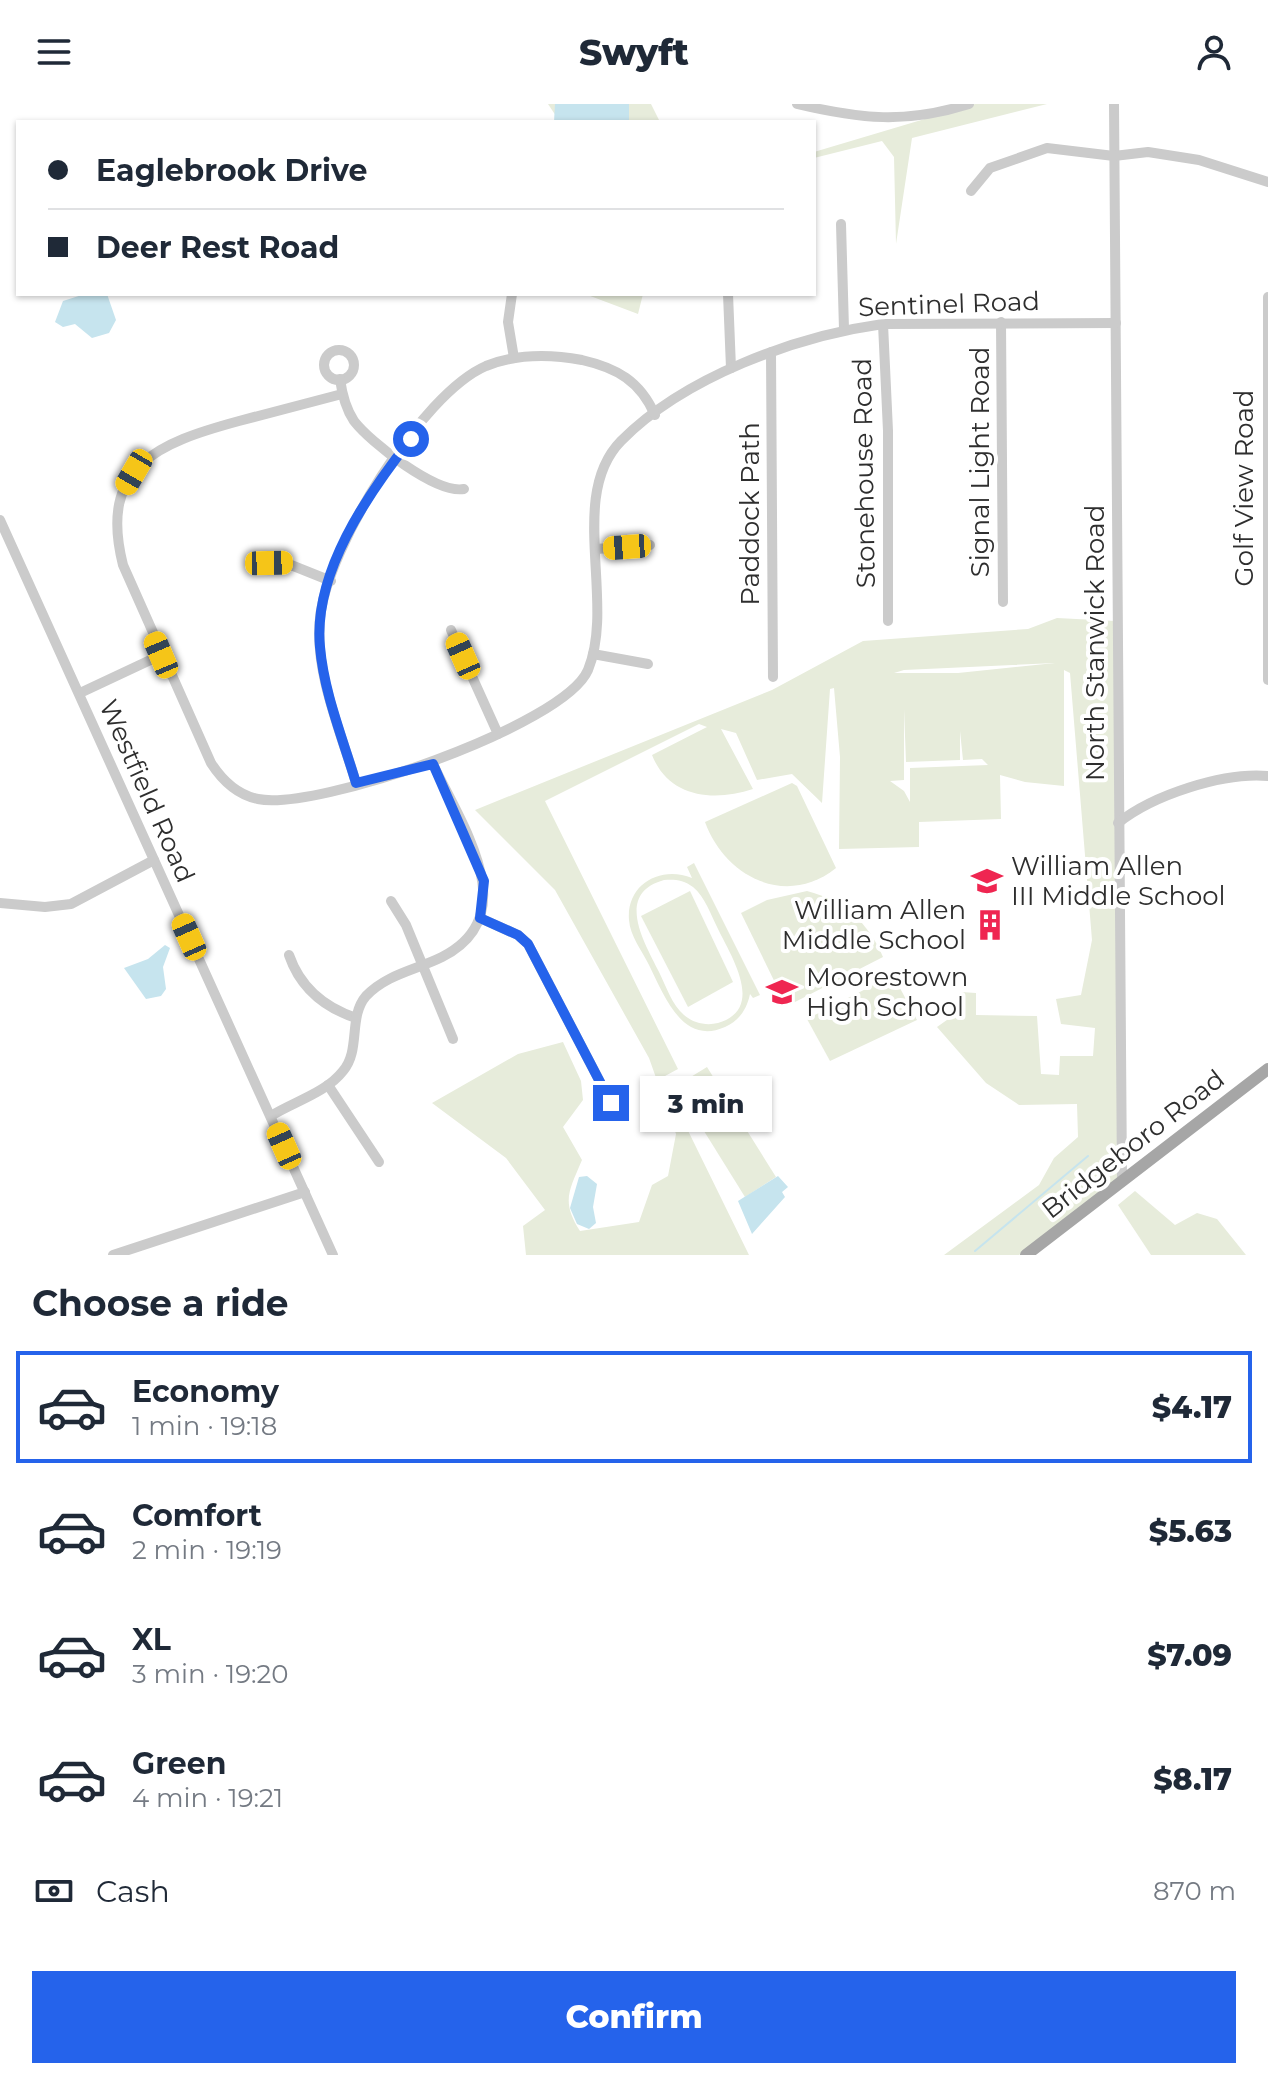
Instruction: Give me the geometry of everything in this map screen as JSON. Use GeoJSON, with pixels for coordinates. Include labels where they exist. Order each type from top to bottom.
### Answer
{"type":"FeatureCollection","features":[{"type":"Feature","properties":{"kind":"main road","name":"Bridgeboro Road"},"geometry":{"type":"LineString","coordinates":[[1026,1255],[1268,1069]]}},
{"type":"Feature","properties":{"kind":"street"},"geometry":{"type":"LineString","coordinates":[[797,104],[898,119],[923,117],[969,104]]}},
{"type":"Feature","properties":{"kind":"street","name":"North Stanwick Road"},"geometry":{"type":"LineString","coordinates":[[1114,104],[1122,1181]]}},
{"type":"Feature","properties":{"kind":"street"},"geometry":{"type":"LineString","coordinates":[[971,191],[990,168],[1047,148],[1114,156],[1148,152],[1199,160],[1268,182]]}},
{"type":"Feature","properties":{"kind":"street"},"geometry":{"type":"LineString","coordinates":[[841,224],[844,329]]}},
{"type":"Feature","properties":{"kind":"street"},"geometry":{"type":"LineString","coordinates":[[512,296],[508,322],[514,358]]}},
{"type":"Feature","properties":{"kind":"street"},"geometry":{"type":"LineString","coordinates":[[728,296],[731,368]]}},
{"type":"Feature","properties":{"kind":"street","name":"Golf View Road"},"geometry":{"type":"LineString","coordinates":[[1268,297],[1268,680]]}},
{"type":"Feature","properties":{"kind":"street","name":"Signal Light Road"},"geometry":{"type":"LineString","coordinates":[[1001,322],[1003,602]]}},
{"type":"Feature","properties":{"kind":"street","name":"Sentinel Road"},"geometry":{"type":"LineString","coordinates":[[342,394],[174,440],[147,457],[134,472],[118,506],[117,545],[161,655],[211,763],[231,787],[258,799],[279,801],[433,764],[498,734],[564,698],[586,674],[593,654],[597,618],[596,499],[605,465],[622,440],[697,385],[771,352],[844,329],[883,324],[1116,323]]}},
{"type":"Feature","properties":{"kind":"street","name":"Stonehouse Road"},"geometry":{"type":"LineString","coordinates":[[883,324],[887,418],[888,621]]}},
{"type":"Feature","properties":{"kind":"street","name":"Paddock Path"},"geometry":{"type":"LineString","coordinates":[[771,352],[773,677]]}},
{"type":"Feature","properties":{"kind":"street"},"geometry":{"type":"LineString","coordinates":[[356,783],[320,648],[320,620],[331,581],[359,510],[396,458],[456,385],[486,366],[514,358],[557,356],[606,366],[634,381],[655,415]]}},
{"type":"Feature","properties":{"kind":"street"},"geometry":{"type":"LineString","coordinates":[[340,379],[342,394],[352,418],[363,431],[442,489],[464,489]]}},
{"type":"Feature","properties":{"kind":"street","name":"Westfield Road"},"geometry":{"type":"LineString","coordinates":[[0,520],[333,1255]]}},
{"type":"Feature","properties":{"kind":"street"},"geometry":{"type":"LineString","coordinates":[[596,549],[650,545]]}},
{"type":"Feature","properties":{"kind":"street"},"geometry":{"type":"LineString","coordinates":[[251,566],[286,563],[331,581]]}},
{"type":"Feature","properties":{"kind":"street"},"geometry":{"type":"LineString","coordinates":[[451,630],[498,734]]}},
{"type":"Feature","properties":{"kind":"street"},"geometry":{"type":"LineString","coordinates":[[593,654],[648,664]]}},
{"type":"Feature","properties":{"kind":"street"},"geometry":{"type":"LineString","coordinates":[[80,693],[161,655]]}},
{"type":"Feature","properties":{"kind":"street"},"geometry":{"type":"LineString","coordinates":[[271,1116],[328,1085],[344,1071],[350,1059],[356,1018],[363,1000],[377,986],[458,947],[480,918],[484,881],[433,764]]}},
{"type":"Feature","properties":{"kind":"street"},"geometry":{"type":"LineString","coordinates":[[1118,823],[1136,808],[1169,794],[1237,778],[1268,776]]}},
{"type":"Feature","properties":{"kind":"street"},"geometry":{"type":"LineString","coordinates":[[0,903],[45,907],[71,904],[154,860]]}},
{"type":"Feature","properties":{"kind":"street"},"geometry":{"type":"LineString","coordinates":[[391,901],[423,965],[453,1039]]}},
{"type":"Feature","properties":{"kind":"street"},"geometry":{"type":"LineString","coordinates":[[480,918],[518,935],[528,944],[611,1103]]}},
{"type":"Feature","properties":{"kind":"street"},"geometry":{"type":"LineString","coordinates":[[289,955],[311,992],[325,1004],[356,1018]]}},
{"type":"Feature","properties":{"kind":"street"},"geometry":{"type":"LineString","coordinates":[[328,1085],[379,1162]]}},
{"type":"Feature","properties":{"kind":"street"},"geometry":{"type":"LineString","coordinates":[[113,1255],[305,1192]]}},
{"type":"Feature","properties":{"kind":"green space"},"geometry":{"type":"Polygon","coordinates":[[[548,104],[651,104],[659,120],[559,120],[548,104]]]}},
{"type":"Feature","properties":{"kind":"green space"},"geometry":{"type":"Polygon","coordinates":[[[975,104],[1047,104],[912,138],[896,244],[894,157],[882,141],[816,158],[816,151],[975,104]]]}},
{"type":"Feature","properties":{"kind":"green space"},"geometry":{"type":"Polygon","coordinates":[[[590,296],[642,296],[638,314],[590,296]]]}},
{"type":"Feature","properties":{"kind":"green space"},"geometry":{"type":"Polygon","coordinates":[[[1057,618],[1115,621],[1122,1102],[1115,1158],[1118,1180],[1019,1255],[944,1255],[1039,1185],[1054,1158],[1078,1137],[1077,1104],[1019,1105],[986,1083],[937,1027],[961,1010],[961,992],[976,993],[976,1015],[1037,1016],[1041,1074],[1059,1075],[1060,1056],[1093,1056],[1095,1028],[1061,1024],[1056,999],[1081,995],[1092,940],[1070,673],[1064,670],[1064,786],[1025,782],[1000,775],[1001,819],[919,822],[919,847],[839,849],[840,757],[834,688],[830,689],[822,803],[792,774],[757,780],[736,733],[721,729],[753,789],[708,795],[681,788],[669,780],[652,755],[707,727],[699,724],[545,801],[678,1069],[665,1076],[671,1096],[749,1255],[526,1255],[523,1226],[545,1210],[506,1158],[432,1103],[518,1054],[563,1042],[581,1081],[583,1100],[563,1127],[582,1160],[569,1196],[570,1212],[580,1231],[639,1222],[652,1185],[668,1176],[676,1134],[649,1058],[555,890],[475,810],[772,690],[863,641],[1028,629],[1057,618]],[[1055,663],[904,670],[894,673],[958,673],[1055,663]],[[904,709],[904,780],[890,781],[904,791],[910,802],[910,768],[988,765],[982,759],[963,760],[960,731],[960,760],[906,762],[904,709]]]}},
{"type":"Feature","properties":{"kind":"green space"},"geometry":{"type":"Polygon","coordinates":[[[792,783],[797,786],[836,868],[817,880],[778,886],[759,881],[727,858],[705,822],[792,783]]]}},
{"type":"Feature","properties":{"kind":"green space"},"geometry":{"type":"Polygon","coordinates":[[[694,863],[760,995],[753,998],[750,994],[738,1018],[725,1027],[710,1031],[697,1030],[676,1014],[637,943],[629,920],[633,896],[639,887],[658,876],[669,874],[692,878],[687,867],[694,863]],[[664,880],[649,887],[640,896],[637,908],[641,934],[680,1011],[696,1022],[718,1023],[732,1016],[740,1006],[743,994],[736,967],[701,896],[686,883],[664,880]]]}},
{"type":"Feature","properties":{"kind":"green space"},"geometry":{"type":"Polygon","coordinates":[[[690,891],[733,982],[688,1007],[641,916],[690,891]]]}},
{"type":"Feature","properties":{"kind":"green space"},"geometry":{"type":"Polygon","coordinates":[[[807,891],[832,901],[853,915],[870,933],[883,957],[793,1003],[783,999],[741,913],[767,900],[807,891]]]}},
{"type":"Feature","properties":{"kind":"green space"},"geometry":{"type":"Polygon","coordinates":[[[893,975],[917,1020],[830,1061],[807,1019],[893,975]]]}},
{"type":"Feature","properties":{"kind":"green space"},"geometry":{"type":"Polygon","coordinates":[[[707,1067],[776,1177],[745,1197],[676,1086],[707,1067]]]}},
{"type":"Feature","properties":{"kind":"green space"},"geometry":{"type":"Polygon","coordinates":[[[1135,1191],[1175,1225],[1197,1213],[1217,1219],[1246,1255],[1151,1255],[1118,1205],[1135,1191]]]}},
{"type":"Feature","properties":{"kind":"water"},"geometry":{"type":"Polygon","coordinates":[[[555,104],[629,104],[629,120],[554,120],[555,104]]]}},
{"type":"Feature","properties":{"kind":"water"},"geometry":{"type":"Polygon","coordinates":[[[79,296],[108,296],[116,320],[109,333],[92,338],[75,324],[63,327],[55,322],[63,301],[79,296]]]}},
{"type":"Feature","properties":{"kind":"water"},"geometry":{"type":"Polygon","coordinates":[[[165,945],[170,948],[163,967],[166,989],[161,996],[146,999],[124,968],[148,959],[165,945]]]}},
{"type":"Feature","properties":{"kind":"water"},"geometry":{"type":"Polygon","coordinates":[[[587,1176],[597,1184],[593,1207],[596,1223],[589,1229],[577,1224],[570,1208],[579,1177],[587,1176]]]}},
{"type":"Feature","properties":{"kind":"water"},"geometry":{"type":"Polygon","coordinates":[[[778,1176],[788,1187],[782,1192],[785,1197],[752,1234],[738,1201],[778,1176]]]}},
{"type":"Feature","properties":{"kind":"waterway"},"geometry":{"type":"LineString","coordinates":[[975,1251],[1088,1156]]}},
{"type":"Feature","properties":{"kind":"place","name":"William Allen III Middle School"},"geometry":{"type":"Point","coordinates":[987,881]}},
{"type":"Feature","properties":{"kind":"place","name":"William Allen Middle School"},"geometry":{"type":"Point","coordinates":[990,925]}},
{"type":"Feature","properties":{"kind":"place","name":"Moorestown High School"},"geometry":{"type":"Point","coordinates":[782,992]}},
{"type":"Feature","properties":{"kind":"route"},"geometry":{"type":"LineString","coordinates":[[411,439],[359,510],[321,609],[320,648],[356,783],[433,764],[484,881],[485,900],[480,918],[518,935],[528,944],[611,1103]]}}]}
